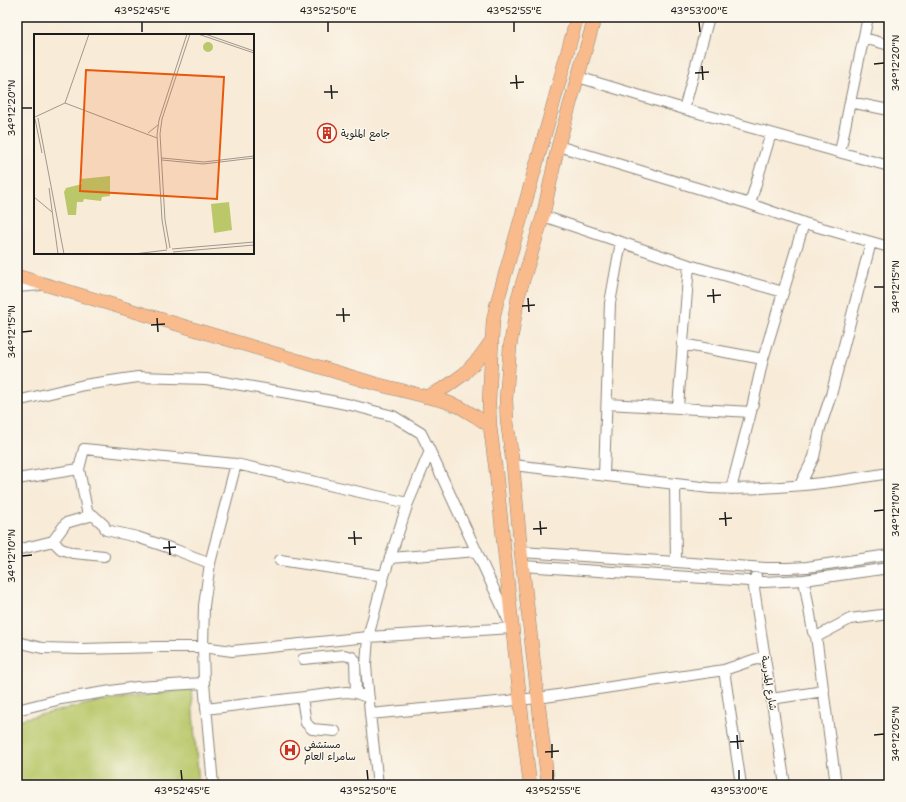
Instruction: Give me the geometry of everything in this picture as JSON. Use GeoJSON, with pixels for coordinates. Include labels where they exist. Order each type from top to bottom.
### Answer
{"type":"FeatureCollection","features":[{"type":"Feature","properties":{"kind":"main road"},"geometry":{"type":"LineString","coordinates":[[530,785],[490,426],[489,402],[493,321],[577,17]]}},
{"type":"Feature","properties":{"kind":"main road"},"geometry":{"type":"LineString","coordinates":[[548,785],[521,552],[506,399],[510,347],[518,297],[543,216],[558,146],[595,17]]}},
{"type":"Feature","properties":{"kind":"main road"},"geometry":{"type":"LineString","coordinates":[[516,237],[535,243]]}},
{"type":"Feature","properties":{"kind":"main road"},"geometry":{"type":"LineString","coordinates":[[17,276],[376,384],[444,401],[460,407],[490,426]]}},
{"type":"Feature","properties":{"kind":"main road"},"geometry":{"type":"LineString","coordinates":[[426,397],[446,387],[464,374],[479,358],[492,340]]}},
{"type":"Feature","properties":{"kind":"street"},"geometry":{"type":"LineString","coordinates":[[684,109],[709,17]]}},
{"type":"Feature","properties":{"kind":"street"},"geometry":{"type":"LineString","coordinates":[[840,152],[868,17]]}},
{"type":"Feature","properties":{"kind":"street"},"geometry":{"type":"LineString","coordinates":[[864,38],[889,45]]}},
{"type":"Feature","properties":{"kind":"street"},"geometry":{"type":"LineString","coordinates":[[578,77],[684,109],[889,166]]}},
{"type":"Feature","properties":{"kind":"street"},"geometry":{"type":"LineString","coordinates":[[850,102],[889,110]]}},
{"type":"Feature","properties":{"kind":"street"},"geometry":{"type":"LineString","coordinates":[[750,204],[771,133]]}},
{"type":"Feature","properties":{"kind":"street"},"geometry":{"type":"LineString","coordinates":[[558,146],[750,204],[804,223],[889,246]]}},
{"type":"Feature","properties":{"kind":"street"},"geometry":{"type":"LineString","coordinates":[[543,216],[689,265],[783,292]]}},
{"type":"Feature","properties":{"kind":"street"},"geometry":{"type":"LineString","coordinates":[[731,489],[763,359],[804,223]]}},
{"type":"Feature","properties":{"kind":"street"},"geometry":{"type":"LineString","coordinates":[[604,475],[610,303],[621,242]]}},
{"type":"Feature","properties":{"kind":"street"},"geometry":{"type":"LineString","coordinates":[[800,485],[814,457],[820,428],[832,395],[871,242]]}},
{"type":"Feature","properties":{"kind":"street"},"geometry":{"type":"LineString","coordinates":[[678,407],[689,265]]}},
{"type":"Feature","properties":{"kind":"street"},"geometry":{"type":"LineString","coordinates":[[17,287],[43,284]]}},
{"type":"Feature","properties":{"kind":"street"},"geometry":{"type":"LineString","coordinates":[[682,344],[763,359]]}},
{"type":"Feature","properties":{"kind":"street"},"geometry":{"type":"LineString","coordinates":[[17,401],[84,386],[138,377],[206,378],[351,405],[393,416],[421,432],[512,628],[368,637],[232,650],[203,646],[82,649],[42,648],[17,642]]}},
{"type":"Feature","properties":{"kind":"street"},"geometry":{"type":"LineString","coordinates":[[607,404],[751,412]]}},
{"type":"Feature","properties":{"kind":"street"},"geometry":{"type":"LineString","coordinates":[[88,516],[79,468],[84,449],[236,464],[408,503]]}},
{"type":"Feature","properties":{"kind":"street"},"geometry":{"type":"LineString","coordinates":[[378,785],[366,665],[368,637],[384,576],[408,503],[430,451]]}},
{"type":"Feature","properties":{"kind":"street"},"geometry":{"type":"LineString","coordinates":[[513,465],[710,488],[731,489],[772,488],[889,474],[889,463]]}},
{"type":"Feature","properties":{"kind":"street"},"geometry":{"type":"LineString","coordinates":[[213,785],[204,683],[204,606],[210,563],[236,464]]}},
{"type":"Feature","properties":{"kind":"street"},"geometry":{"type":"LineString","coordinates":[[17,479],[79,468]]}},
{"type":"Feature","properties":{"kind":"street"},"geometry":{"type":"LineString","coordinates":[[675,484],[676,562]]}},
{"type":"Feature","properties":{"kind":"street"},"geometry":{"type":"LineString","coordinates":[[17,550],[53,541],[66,523],[93,515],[104,525],[106,530],[137,537],[210,563]]}},
{"type":"Feature","properties":{"kind":"street"},"geometry":{"type":"LineString","coordinates":[[53,541],[61,549],[73,554],[104,556]]}},
{"type":"Feature","properties":{"kind":"street"},"geometry":{"type":"LineString","coordinates":[[390,558],[477,551]]}},
{"type":"Feature","properties":{"kind":"street"},"geometry":{"type":"LineString","coordinates":[[521,552],[766,568],[807,567],[889,555]]}},
{"type":"Feature","properties":{"kind":"street"},"geometry":{"type":"LineString","coordinates":[[280,560],[384,576]]}},
{"type":"Feature","properties":{"kind":"street"},"geometry":{"type":"LineString","coordinates":[[523,566],[753,582],[785,582],[889,568]]}},
{"type":"Feature","properties":{"kind":"street"},"geometry":{"type":"LineString","coordinates":[[753,582],[766,568]]}},
{"type":"Feature","properties":{"kind":"street"},"geometry":{"type":"LineString","coordinates":[[804,580],[813,632],[816,636],[836,785]]}},
{"type":"Feature","properties":{"kind":"street","name":"شارع المدرسة"},"geometry":{"type":"LineString","coordinates":[[753,582],[785,785]]}},
{"type":"Feature","properties":{"kind":"street"},"geometry":{"type":"LineString","coordinates":[[816,636],[850,619],[889,614]]}},
{"type":"Feature","properties":{"kind":"street"},"geometry":{"type":"LineString","coordinates":[[303,659],[344,655],[352,657],[355,660],[356,693]]}},
{"type":"Feature","properties":{"kind":"street"},"geometry":{"type":"LineString","coordinates":[[370,714],[538,698],[724,670],[765,656]]}},
{"type":"Feature","properties":{"kind":"street"},"geometry":{"type":"LineString","coordinates":[[724,670],[741,785]]}},
{"type":"Feature","properties":{"kind":"street"},"geometry":{"type":"LineString","coordinates":[[17,710],[61,699],[137,687],[204,683]]}},
{"type":"Feature","properties":{"kind":"street"},"geometry":{"type":"LineString","coordinates":[[771,699],[824,691]]}},
{"type":"Feature","properties":{"kind":"street"},"geometry":{"type":"LineString","coordinates":[[206,708],[346,692],[356,693],[369,698]]}},
{"type":"Feature","properties":{"kind":"street"},"geometry":{"type":"LineString","coordinates":[[302,698],[306,723],[312,729],[334,731]]}},
{"type":"Feature","properties":{"kind":"green space"},"geometry":{"type":"Polygon","coordinates":[[[191,689],[199,785],[17,785],[17,720],[97,702],[191,689]]]}},
{"type":"Feature","properties":{"kind":"place","name":"جامع الملوية"},"geometry":{"type":"Point","coordinates":[327,133]}},
{"type":"Feature","properties":{"kind":"place","name":"مستشفى سامراء العام"},"geometry":{"type":"Point","coordinates":[290,750]}}]}
